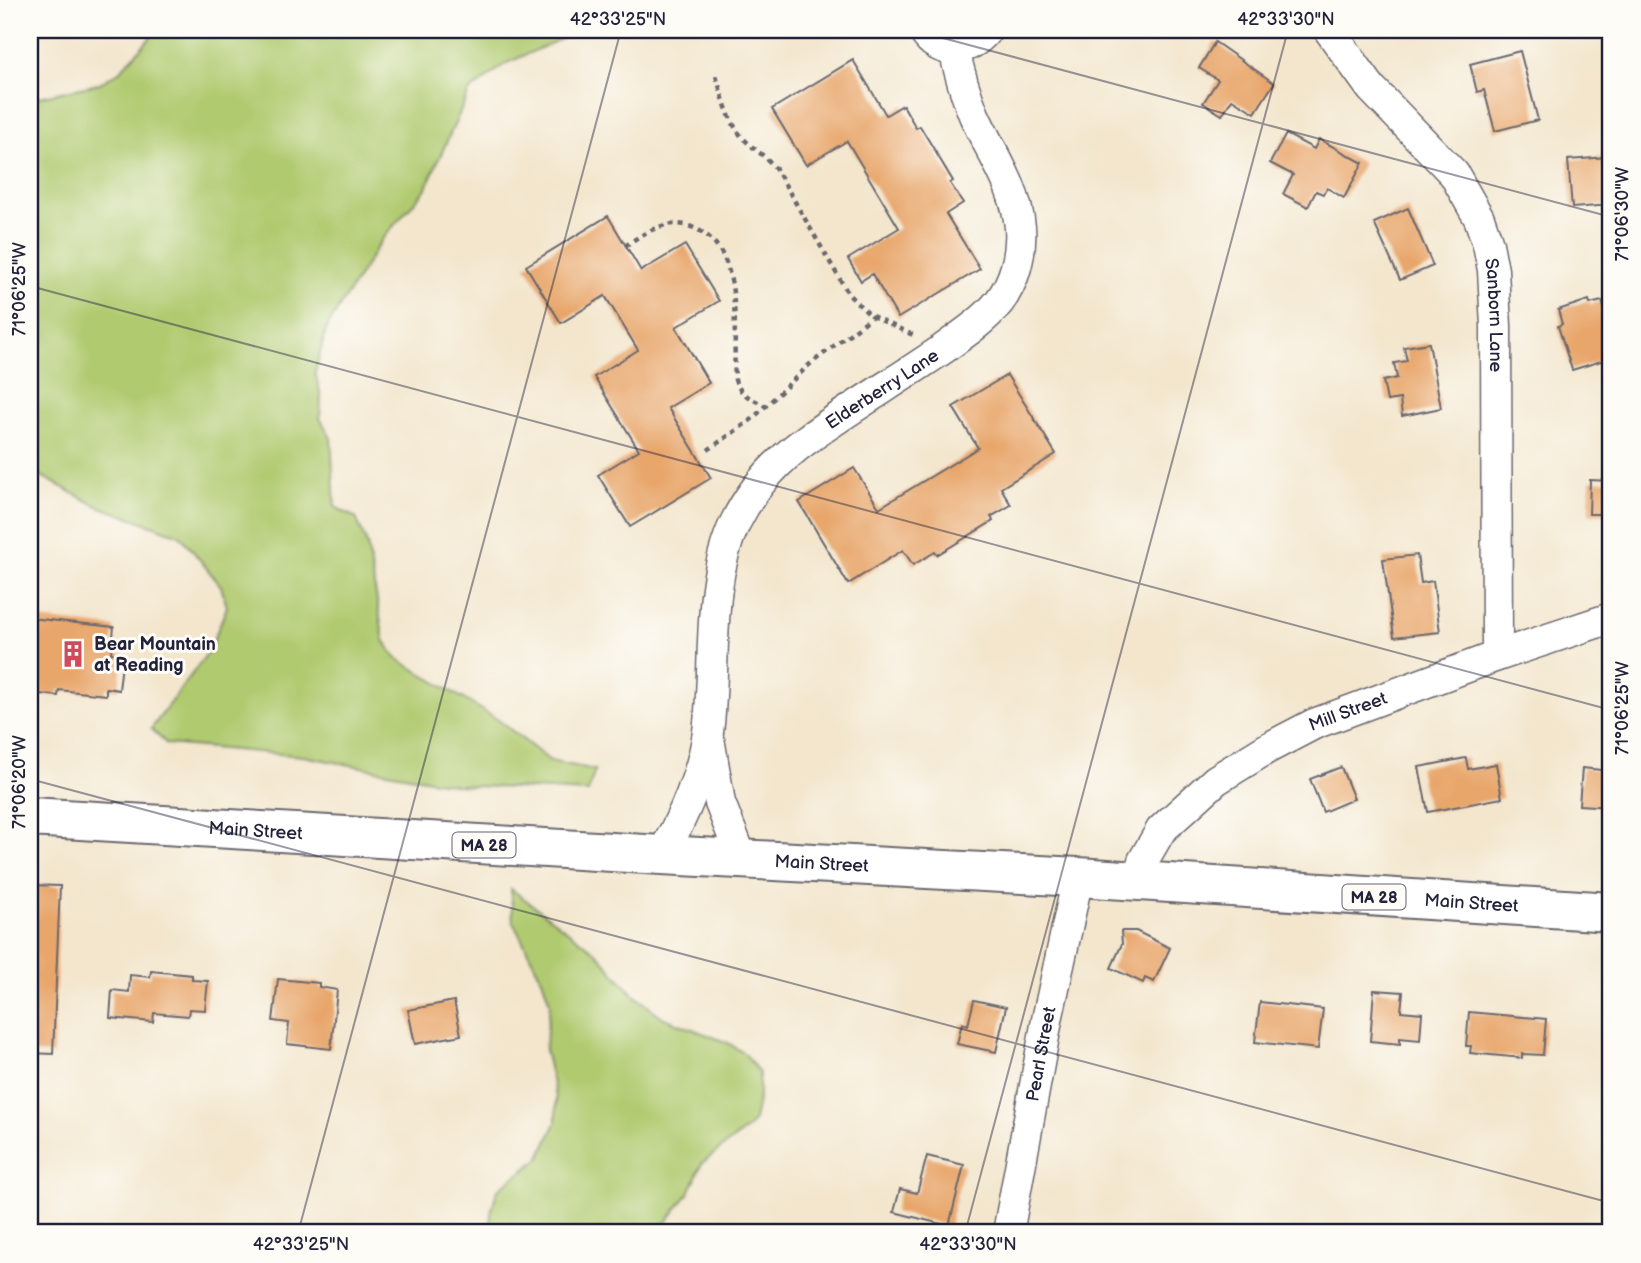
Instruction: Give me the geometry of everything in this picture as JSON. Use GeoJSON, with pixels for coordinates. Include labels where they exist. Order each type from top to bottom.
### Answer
{"type":"FeatureCollection","features":[{"type":"Feature","properties":{"kind":"main road","name":"Main Street"},"geometry":{"type":"LineString","coordinates":[[30,817],[1079,877],[1611,912]]}},
{"type":"Feature","properties":{"kind":"street"},"geometry":{"type":"LineString","coordinates":[[923,30],[927,38],[940,46],[954,49],[978,41],[987,30]]}},
{"type":"Feature","properties":{"kind":"street","name":"Sanborn Lane"},"geometry":{"type":"LineString","coordinates":[[1329,30],[1370,89],[1454,174],[1466,191],[1488,244],[1493,270],[1496,326],[1497,656]]}},
{"type":"Feature","properties":{"kind":"street","name":"Elderberry Lane"},"geometry":{"type":"LineString","coordinates":[[662,855],[689,801],[708,733],[720,569],[742,509],[774,468],[807,440],[979,323],[1000,301],[1014,274],[1020,245],[1019,222],[1009,187],[974,116],[961,81],[954,49]]}},
{"type":"Feature","properties":{"kind":"street","name":"Mill Street"},"geometry":{"type":"LineString","coordinates":[[1137,881],[1143,861],[1161,830],[1216,780],[1268,748],[1314,724],[1497,656],[1611,618]]}},
{"type":"Feature","properties":{"kind":"street","name":"Elderberry Lane"},"geometry":{"type":"LineString","coordinates":[[708,733],[720,803],[742,859]]}},
{"type":"Feature","properties":{"kind":"street","name":"Pearl Street"},"geometry":{"type":"LineString","coordinates":[[1008,1233],[1054,982],[1079,877]]}},
{"type":"Feature","properties":{"kind":"path"},"geometry":{"type":"LineString","coordinates":[[716,76],[739,134],[766,156],[776,169],[849,295],[873,316],[913,334],[936,353]]}},
{"type":"Feature","properties":{"kind":"path"},"geometry":{"type":"LineString","coordinates":[[625,246],[655,228],[669,224],[691,227],[712,240],[727,265],[733,294],[736,384],[747,397],[766,406]]}},
{"type":"Feature","properties":{"kind":"path"},"geometry":{"type":"LineString","coordinates":[[708,450],[751,420],[809,365],[873,316]]}},
{"type":"Feature","properties":{"kind":"green space"},"geometry":{"type":"Polygon","coordinates":[[[139,30],[577,30],[505,64],[469,92],[425,190],[383,238],[327,327],[315,372],[321,396],[320,418],[331,438],[335,507],[356,518],[367,544],[384,640],[396,658],[497,719],[550,761],[595,770],[588,792],[457,785],[303,756],[167,744],[151,729],[209,651],[227,607],[221,586],[180,535],[95,505],[30,470],[30,374],[38,341],[39,295],[30,280],[30,99],[98,84],[119,72],[152,36],[139,30]]]}},
{"type":"Feature","properties":{"kind":"green space"},"geometry":{"type":"Polygon","coordinates":[[[511,889],[596,952],[633,994],[662,1017],[728,1043],[746,1055],[759,1073],[759,1096],[754,1120],[748,1128],[702,1163],[689,1193],[663,1226],[661,1233],[490,1233],[491,1213],[497,1190],[539,1159],[556,1123],[556,1097],[545,1050],[550,1003],[542,979],[513,922],[511,889]]]}},
{"type":"Feature","properties":{"kind":"building"},"geometry":{"type":"Polygon","coordinates":[[[1215,42],[1274,83],[1255,113],[1232,99],[1222,115],[1203,103],[1218,80],[1199,68],[1215,42]]]}},
{"type":"Feature","properties":{"kind":"building"},"geometry":{"type":"Polygon","coordinates":[[[1520,51],[1538,120],[1495,131],[1484,90],[1477,92],[1470,64],[1520,51]]]}},
{"type":"Feature","properties":{"kind":"building"},"geometry":{"type":"Polygon","coordinates":[[[853,60],[886,115],[903,105],[916,128],[920,126],[963,203],[946,214],[980,269],[898,318],[872,274],[861,281],[848,259],[899,228],[847,141],[806,165],[772,109],[853,60]]]}},
{"type":"Feature","properties":{"kind":"building"},"geometry":{"type":"Polygon","coordinates":[[[1286,134],[1314,149],[1319,139],[1363,163],[1344,198],[1327,188],[1323,194],[1316,191],[1308,207],[1283,194],[1293,175],[1270,163],[1286,134]]]}},
{"type":"Feature","properties":{"kind":"building"},"geometry":{"type":"Polygon","coordinates":[[[1608,157],[1611,205],[1572,208],[1568,160],[1608,157]]]}},
{"type":"Feature","properties":{"kind":"building"},"geometry":{"type":"Polygon","coordinates":[[[1408,208],[1433,266],[1400,280],[1374,223],[1408,208]]]}},
{"type":"Feature","properties":{"kind":"building"},"geometry":{"type":"Polygon","coordinates":[[[608,216],[641,271],[685,245],[719,301],[676,327],[709,383],[668,408],[711,478],[630,527],[598,475],[639,450],[594,377],[638,350],[605,296],[561,323],[526,266],[608,216]]]}},
{"type":"Feature","properties":{"kind":"building"},"geometry":{"type":"Polygon","coordinates":[[[1589,300],[1590,304],[1602,301],[1609,322],[1605,323],[1611,344],[1611,358],[1572,370],[1558,326],[1562,324],[1558,310],[1589,300]]]}},
{"type":"Feature","properties":{"kind":"building"},"geometry":{"type":"Polygon","coordinates":[[[1429,343],[1441,408],[1402,416],[1400,399],[1387,401],[1383,381],[1397,378],[1394,363],[1407,361],[1404,347],[1429,343]]]}},
{"type":"Feature","properties":{"kind":"building"},"geometry":{"type":"Polygon","coordinates":[[[1007,375],[1056,454],[1001,488],[1011,505],[991,517],[993,521],[937,555],[935,552],[913,565],[903,550],[848,584],[799,502],[854,468],[879,508],[978,448],[953,407],[1007,375]]]}},
{"type":"Feature","properties":{"kind":"building"},"geometry":{"type":"Polygon","coordinates":[[[1590,480],[1611,481],[1611,514],[1589,514],[1590,480]]]}},
{"type":"Feature","properties":{"kind":"building"},"geometry":{"type":"Polygon","coordinates":[[[1417,555],[1421,583],[1433,581],[1440,632],[1394,637],[1383,559],[1417,555]]]}},
{"type":"Feature","properties":{"kind":"building","name":"Bear Mountain at Reading"},"geometry":{"type":"Polygon","coordinates":[[[30,618],[114,627],[111,653],[123,655],[119,690],[106,688],[106,695],[59,690],[58,696],[30,693],[30,618]]]}},
{"type":"Feature","properties":{"kind":"building"},"geometry":{"type":"Polygon","coordinates":[[[1466,758],[1468,769],[1496,764],[1502,798],[1428,812],[1419,767],[1466,758]]]}},
{"type":"Feature","properties":{"kind":"building"},"geometry":{"type":"Polygon","coordinates":[[[1341,767],[1354,799],[1323,812],[1310,779],[1341,767]]]}},
{"type":"Feature","properties":{"kind":"building"},"geometry":{"type":"Polygon","coordinates":[[[1582,768],[1611,771],[1611,807],[1579,805],[1582,768]]]}},
{"type":"Feature","properties":{"kind":"building"},"geometry":{"type":"Polygon","coordinates":[[[30,885],[60,886],[53,1054],[30,1053],[30,885]]]}},
{"type":"Feature","properties":{"kind":"building"},"geometry":{"type":"Polygon","coordinates":[[[1121,931],[1136,931],[1170,948],[1154,982],[1145,978],[1143,983],[1111,968],[1122,944],[1121,931]]]}},
{"type":"Feature","properties":{"kind":"building"},"geometry":{"type":"Polygon","coordinates":[[[151,971],[192,975],[192,980],[208,981],[205,1010],[189,1009],[188,1016],[154,1013],[153,1022],[110,1018],[112,990],[129,992],[130,975],[150,977],[151,971]]]}},
{"type":"Feature","properties":{"kind":"building"},"geometry":{"type":"Polygon","coordinates":[[[278,979],[319,983],[319,987],[337,990],[331,1049],[287,1044],[289,1023],[273,1021],[278,979]]]}},
{"type":"Feature","properties":{"kind":"building"},"geometry":{"type":"Polygon","coordinates":[[[1374,990],[1403,992],[1401,1011],[1422,1013],[1420,1040],[1400,1038],[1400,1044],[1370,1041],[1374,990]]]}},
{"type":"Feature","properties":{"kind":"building"},"geometry":{"type":"Polygon","coordinates":[[[974,1000],[1006,1007],[996,1052],[957,1044],[962,1023],[968,1025],[974,1000]]]}},
{"type":"Feature","properties":{"kind":"building"},"geometry":{"type":"Polygon","coordinates":[[[454,1001],[461,1035],[415,1044],[408,1010],[454,1001]]]}},
{"type":"Feature","properties":{"kind":"building"},"geometry":{"type":"Polygon","coordinates":[[[1260,1002],[1323,1009],[1318,1049],[1255,1042],[1260,1002]]]}},
{"type":"Feature","properties":{"kind":"building"},"geometry":{"type":"Polygon","coordinates":[[[1469,1012],[1546,1019],[1543,1055],[1522,1054],[1522,1058],[1470,1053],[1471,1046],[1466,1046],[1469,1012]]]}},
{"type":"Feature","properties":{"kind":"building"},"geometry":{"type":"Polygon","coordinates":[[[927,1156],[964,1165],[949,1226],[894,1212],[900,1189],[917,1193],[927,1156]]]}},
{"type":"Feature","properties":{"kind":"place","name":"Bear Mountain at Reading"},"geometry":{"type":"Point","coordinates":[73,654]}}]}
